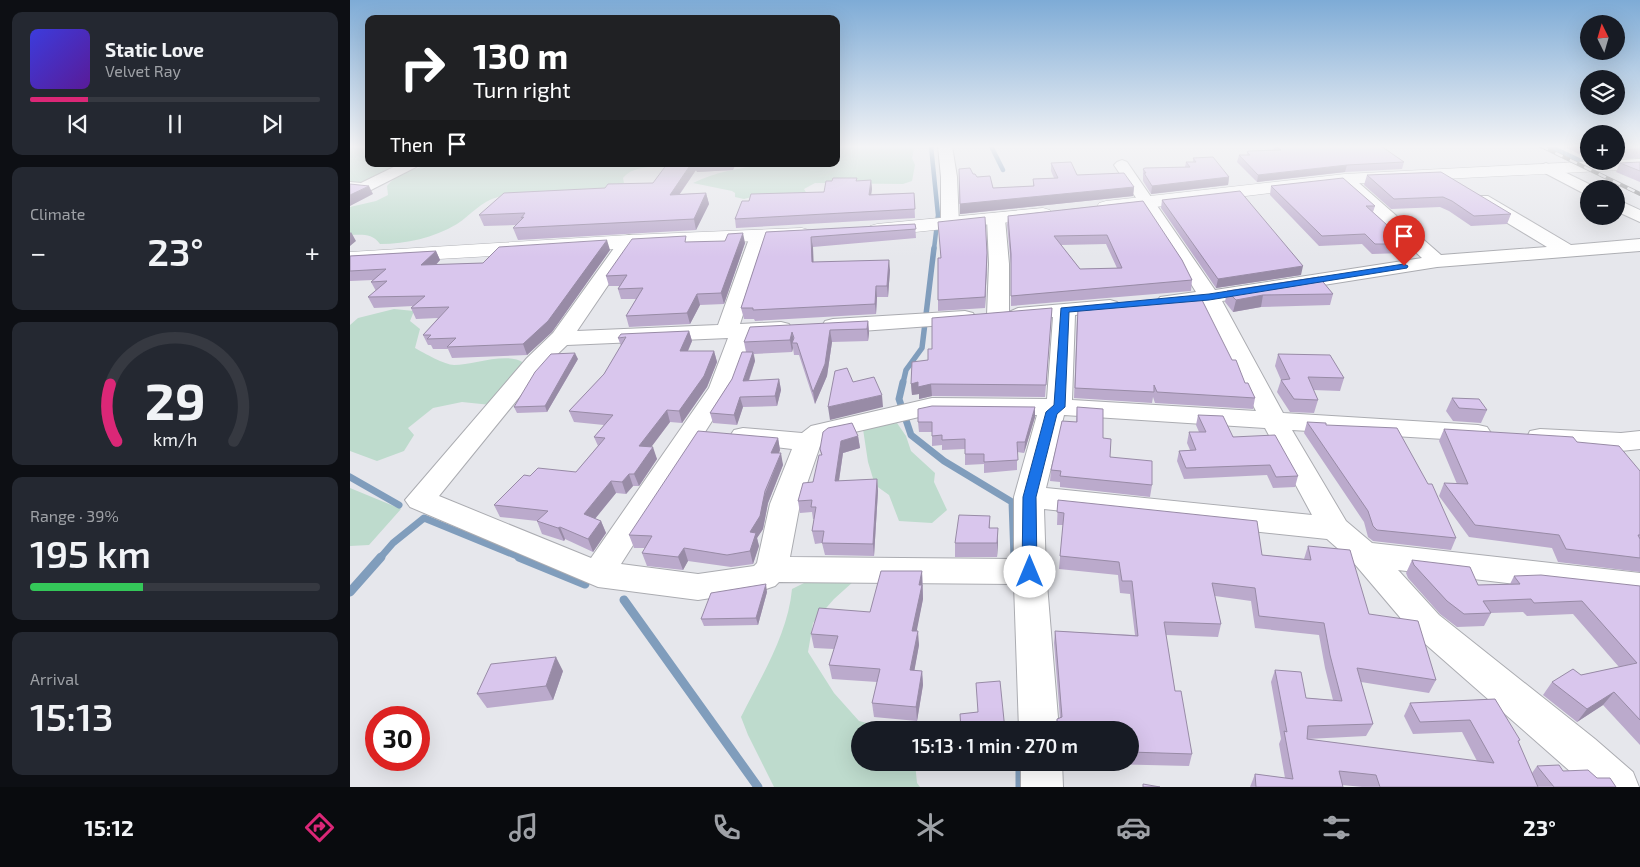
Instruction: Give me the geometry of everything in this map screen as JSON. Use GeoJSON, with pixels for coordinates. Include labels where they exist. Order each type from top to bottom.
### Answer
{"type":"FeatureCollection","features":[{"type":"Feature","properties":{"kind":"main road"},"geometry":{"type":"LineString","coordinates":[[1085,209],[1313,183]]}},
{"type":"Feature","properties":{"kind":"main road"},"geometry":{"type":"LineString","coordinates":[[862,230],[1056,213]]}},
{"type":"Feature","properties":{"kind":"main road"},"geometry":{"type":"LineString","coordinates":[[350,258],[629,241],[824,232]]}},
{"type":"Feature","properties":{"kind":"street"},"geometry":{"type":"LineString","coordinates":[[350,187],[363,188],[374,183]]}},
{"type":"Feature","properties":{"kind":"street"},"geometry":{"type":"LineString","coordinates":[[941,224],[948,183]]}},
{"type":"Feature","properties":{"kind":"street"},"geometry":{"type":"LineString","coordinates":[[1134,183],[1209,297],[1274,421],[1335,528],[1364,554],[1427,625],[1618,787]]}},
{"type":"Feature","properties":{"kind":"street"},"geometry":{"type":"LineString","coordinates":[[1349,183],[1437,261]]}},
{"type":"Feature","properties":{"kind":"street"},"geometry":{"type":"LineString","coordinates":[[1454,183],[1568,251]]}},
{"type":"Feature","properties":{"kind":"street"},"geometry":{"type":"LineString","coordinates":[[1625,209],[1640,217]]}},
{"type":"Feature","properties":{"kind":"street"},"geometry":{"type":"LineString","coordinates":[[996,219],[999,264],[998,315]]}},
{"type":"Feature","properties":{"kind":"street"},"geometry":{"type":"LineString","coordinates":[[598,574],[694,432],[721,388],[759,236]]}},
{"type":"Feature","properties":{"kind":"street"},"geometry":{"type":"LineString","coordinates":[[629,241],[561,338],[535,363],[420,500],[598,574],[698,587],[763,577],[772,569],[786,504],[808,442],[820,432],[932,406],[1059,407],[1621,442],[1640,440]]}},
{"type":"Feature","properties":{"kind":"street"},"geometry":{"type":"LineString","coordinates":[[561,338],[806,328],[1064,310],[1209,297],[1437,261],[1640,245]]}},
{"type":"Feature","properties":{"kind":"street"},"geometry":{"type":"LineString","coordinates":[[1059,407],[1064,310]]}},
{"type":"Feature","properties":{"kind":"street"},"geometry":{"type":"LineString","coordinates":[[1038,721],[1017,573],[1029,497],[1052,412],[1059,407]]}},
{"type":"Feature","properties":{"kind":"street"},"geometry":{"type":"LineString","coordinates":[[694,432],[808,442]]}},
{"type":"Feature","properties":{"kind":"street"},"geometry":{"type":"LineString","coordinates":[[1029,497],[1335,528]]}},
{"type":"Feature","properties":{"kind":"street"},"geometry":{"type":"LineString","coordinates":[[1364,554],[1640,586]]}},
{"type":"Feature","properties":{"kind":"street"},"geometry":{"type":"LineString","coordinates":[[772,569],[1017,573]]}},
{"type":"Feature","properties":{"kind":"street"},"geometry":{"type":"LineString","coordinates":[[1041,771],[1042,787]]}},
{"type":"Feature","properties":{"kind":"green space"},"geometry":{"type":"Polygon","coordinates":[[[390,183],[624,183],[593,190],[514,194],[498,197],[486,202],[448,229],[400,243],[380,244],[370,236],[350,235],[350,207],[376,201],[388,195],[387,186],[390,183]]]}},
{"type":"Feature","properties":{"kind":"green space"},"geometry":{"type":"Polygon","coordinates":[[[693,183],[907,183],[815,183],[804,189],[807,194],[760,195],[744,199],[735,197],[735,193],[732,191],[693,183]]]}},
{"type":"Feature","properties":{"kind":"green space"},"geometry":{"type":"Polygon","coordinates":[[[394,309],[414,311],[410,321],[420,329],[415,348],[440,361],[454,365],[509,358],[524,363],[491,405],[462,402],[433,408],[408,428],[414,435],[404,451],[377,461],[350,451],[350,325],[358,318],[394,309]]]}},
{"type":"Feature","properties":{"kind":"green space"},"geometry":{"type":"Polygon","coordinates":[[[897,423],[906,436],[911,451],[935,473],[934,482],[947,510],[932,523],[899,521],[889,495],[875,485],[868,462],[863,429],[897,423]]]}},
{"type":"Feature","properties":{"kind":"green space"},"geometry":{"type":"Polygon","coordinates":[[[350,488],[401,509],[369,545],[350,546],[350,488]]]}},
{"type":"Feature","properties":{"kind":"green space"},"geometry":{"type":"Polygon","coordinates":[[[835,579],[854,581],[834,599],[813,623],[808,652],[834,693],[859,721],[851,721],[851,771],[916,771],[917,783],[920,787],[774,787],[741,717],[779,639],[785,622],[792,589],[804,583],[835,579]]]}},
{"type":"Feature","properties":{"kind":"building"},"geometry":{"type":"Polygon","coordinates":[[[678,183],[670,195],[706,193],[694,219],[513,228],[524,217],[521,218],[525,213],[479,215],[504,193],[605,188],[608,184],[678,183]]]}},
{"type":"Feature","properties":{"kind":"building"},"geometry":{"type":"Polygon","coordinates":[[[826,183],[871,183],[869,195],[914,193],[915,209],[735,219],[742,201],[749,201],[751,194],[824,192],[826,183]]]}},
{"type":"Feature","properties":{"kind":"building"},"geometry":{"type":"Polygon","coordinates":[[[959,183],[992,183],[993,188],[1034,186],[1034,183],[1131,183],[1134,187],[960,204],[959,183]]]}},
{"type":"Feature","properties":{"kind":"building"},"geometry":{"type":"Polygon","coordinates":[[[1150,183],[1180,183],[1152,186],[1150,183]]]}},
{"type":"Feature","properties":{"kind":"building"},"geometry":{"type":"Polygon","coordinates":[[[1300,183],[1348,183],[1375,206],[1366,206],[1408,244],[1375,244],[1365,234],[1322,236],[1271,186],[1300,183]]]}},
{"type":"Feature","properties":{"kind":"building"},"geometry":{"type":"Polygon","coordinates":[[[1376,183],[1459,183],[1511,214],[1474,216],[1443,197],[1394,199],[1376,183]]]}},
{"type":"Feature","properties":{"kind":"building"},"geometry":{"type":"Polygon","coordinates":[[[350,184],[369,186],[350,195],[350,184]]]}},
{"type":"Feature","properties":{"kind":"building"},"geometry":{"type":"Polygon","coordinates":[[[1240,191],[1303,266],[1218,279],[1162,200],[1240,191]]]}},
{"type":"Feature","properties":{"kind":"building"},"geometry":{"type":"Polygon","coordinates":[[[1143,201],[1182,260],[1192,280],[1011,296],[1011,254],[1008,216],[1143,201]],[[1107,235],[1054,236],[1080,269],[1122,268],[1107,235]]]}},
{"type":"Feature","properties":{"kind":"building"},"geometry":{"type":"Polygon","coordinates":[[[985,217],[987,253],[985,297],[938,300],[938,258],[941,258],[938,222],[985,217]]]}},
{"type":"Feature","properties":{"kind":"building"},"geometry":{"type":"Polygon","coordinates":[[[915,224],[916,229],[811,237],[812,262],[889,260],[887,286],[876,286],[875,304],[753,310],[753,308],[741,308],[766,232],[915,224]]]}},
{"type":"Feature","properties":{"kind":"building"},"geometry":{"type":"Polygon","coordinates":[[[743,233],[721,293],[697,294],[687,313],[626,316],[643,288],[618,289],[627,275],[606,276],[632,239],[686,236],[685,242],[725,241],[728,234],[743,233]]]}},
{"type":"Feature","properties":{"kind":"building"},"geometry":{"type":"Polygon","coordinates":[[[607,240],[548,321],[523,344],[447,347],[456,338],[427,339],[431,335],[423,335],[449,307],[411,308],[425,296],[368,297],[387,281],[371,282],[386,269],[350,271],[350,256],[436,251],[421,265],[483,263],[499,247],[607,240]]]}},
{"type":"Feature","properties":{"kind":"building"},"geometry":{"type":"Polygon","coordinates":[[[1319,277],[1333,294],[1263,295],[1236,300],[1227,291],[1319,277]]]}},
{"type":"Feature","properties":{"kind":"building"},"geometry":{"type":"Polygon","coordinates":[[[1200,296],[1232,360],[1236,360],[1245,383],[1248,383],[1255,398],[1157,392],[1154,385],[1154,392],[1075,388],[1078,307],[1200,296]]]}},
{"type":"Feature","properties":{"kind":"building"},"geometry":{"type":"Polygon","coordinates":[[[1052,308],[1046,385],[931,384],[918,387],[918,382],[911,384],[912,362],[928,360],[928,349],[932,349],[932,318],[1052,308]]]}},
{"type":"Feature","properties":{"kind":"building"},"geometry":{"type":"Polygon","coordinates":[[[868,321],[867,329],[830,330],[825,364],[813,392],[797,343],[792,343],[794,338],[792,332],[790,340],[744,342],[750,327],[868,321]]]}},
{"type":"Feature","properties":{"kind":"building"},"geometry":{"type":"Polygon","coordinates":[[[689,331],[680,351],[714,351],[704,376],[679,411],[667,410],[639,446],[653,447],[634,474],[629,474],[622,482],[611,481],[584,514],[601,521],[588,539],[560,527],[537,521],[548,511],[494,505],[524,475],[530,476],[538,468],[576,472],[605,438],[594,437],[613,415],[569,411],[604,374],[626,337],[618,338],[621,334],[689,331]]]}},
{"type":"Feature","properties":{"kind":"building"},"geometry":{"type":"Polygon","coordinates":[[[742,352],[753,352],[743,381],[779,379],[775,396],[740,397],[734,415],[710,413],[732,379],[742,352]]]}},
{"type":"Feature","properties":{"kind":"building"},"geometry":{"type":"Polygon","coordinates":[[[575,353],[545,406],[514,407],[535,372],[551,354],[575,353]]]}},
{"type":"Feature","properties":{"kind":"building"},"geometry":{"type":"Polygon","coordinates":[[[1278,354],[1330,355],[1344,378],[1308,377],[1318,400],[1294,399],[1281,380],[1290,379],[1278,354]]]}},
{"type":"Feature","properties":{"kind":"building"},"geometry":{"type":"Polygon","coordinates":[[[847,368],[853,382],[874,377],[882,395],[828,407],[835,371],[847,368]]]}},
{"type":"Feature","properties":{"kind":"building"},"geometry":{"type":"Polygon","coordinates":[[[1452,398],[1479,399],[1487,410],[1459,408],[1452,398]]]}},
{"type":"Feature","properties":{"kind":"building"},"geometry":{"type":"Polygon","coordinates":[[[932,406],[1035,407],[1025,442],[1017,442],[1018,460],[984,462],[984,454],[965,454],[965,439],[942,440],[942,435],[932,436],[932,422],[918,422],[918,409],[932,406]]]}},
{"type":"Feature","properties":{"kind":"building"},"geometry":{"type":"Polygon","coordinates":[[[1077,407],[1103,409],[1103,438],[1111,439],[1110,457],[1152,461],[1152,485],[1060,476],[1061,471],[1051,470],[1062,421],[1077,422],[1077,407]]]}},
{"type":"Feature","properties":{"kind":"building"},"geometry":{"type":"Polygon","coordinates":[[[1198,415],[1223,416],[1233,437],[1275,435],[1298,476],[1276,477],[1270,465],[1186,468],[1179,451],[1196,450],[1189,432],[1206,432],[1198,415]]]}},
{"type":"Feature","properties":{"kind":"building"},"geometry":{"type":"Polygon","coordinates":[[[1307,422],[1326,423],[1326,425],[1397,428],[1428,484],[1432,484],[1456,538],[1377,530],[1373,526],[1368,511],[1307,422]]]}},
{"type":"Feature","properties":{"kind":"building"},"geometry":{"type":"Polygon","coordinates":[[[852,423],[858,436],[841,441],[835,481],[877,479],[873,544],[822,543],[824,531],[812,531],[816,507],[811,507],[812,500],[798,501],[803,483],[813,482],[819,455],[822,455],[820,449],[823,432],[828,428],[852,423]]]}},
{"type":"Feature","properties":{"kind":"building"},"geometry":{"type":"Polygon","coordinates":[[[1444,429],[1573,437],[1577,442],[1619,446],[1640,471],[1640,535],[1638,535],[1640,539],[1640,558],[1566,549],[1559,535],[1475,525],[1444,483],[1468,484],[1444,429]]]}},
{"type":"Feature","properties":{"kind":"building"},"geometry":{"type":"Polygon","coordinates":[[[698,431],[778,438],[771,453],[781,453],[765,491],[760,516],[750,532],[756,533],[750,551],[727,555],[684,548],[678,557],[642,553],[652,536],[629,535],[698,431]]]}},
{"type":"Feature","properties":{"kind":"building"},"geometry":{"type":"Polygon","coordinates":[[[1058,500],[1257,521],[1262,555],[1311,560],[1308,546],[1350,550],[1369,614],[1418,621],[1436,680],[1357,668],[1373,724],[1308,726],[1307,739],[1494,763],[1470,720],[1420,722],[1410,703],[1495,699],[1520,740],[1518,741],[1538,787],[1380,787],[1376,775],[1339,771],[1343,787],[1256,787],[1255,774],[1293,779],[1284,731],[1287,732],[1275,670],[1301,672],[1306,698],[1342,701],[1324,623],[1259,616],[1255,588],[1212,583],[1221,624],[1164,622],[1175,691],[1181,691],[1192,754],[1139,752],[1139,721],[1057,721],[1057,719],[1062,717],[1055,631],[1138,636],[1132,581],[1122,581],[1119,562],[1060,556],[1064,513],[1057,512],[1058,500]]]}},
{"type":"Feature","properties":{"kind":"building"},"geometry":{"type":"Polygon","coordinates":[[[959,515],[990,516],[989,528],[998,528],[997,543],[955,543],[959,515]]]}},
{"type":"Feature","properties":{"kind":"building"},"geometry":{"type":"Polygon","coordinates":[[[1412,560],[1470,567],[1478,585],[1520,584],[1514,576],[1541,575],[1640,586],[1640,720],[1614,692],[1587,709],[1552,682],[1573,669],[1581,675],[1637,663],[1582,601],[1534,603],[1531,599],[1483,601],[1491,613],[1464,614],[1447,601],[1414,565],[1412,560]]]}},
{"type":"Feature","properties":{"kind":"building"},"geometry":{"type":"Polygon","coordinates":[[[881,571],[922,571],[919,585],[922,585],[912,631],[918,631],[910,670],[922,671],[916,707],[872,703],[880,669],[829,665],[838,636],[811,634],[819,608],[870,612],[881,571]]]}},
{"type":"Feature","properties":{"kind":"building"},"geometry":{"type":"Polygon","coordinates":[[[766,584],[756,618],[701,619],[711,593],[766,584]]]}},
{"type":"Feature","properties":{"kind":"building"},"geometry":{"type":"Polygon","coordinates":[[[556,657],[546,686],[477,694],[491,664],[556,657]]]}},
{"type":"Feature","properties":{"kind":"building"},"geometry":{"type":"Polygon","coordinates":[[[1000,681],[1004,721],[960,721],[960,714],[978,712],[976,683],[1000,681]]]}},
{"type":"Feature","properties":{"kind":"building"},"geometry":{"type":"Polygon","coordinates":[[[1559,765],[1563,771],[1588,770],[1597,778],[1610,778],[1616,787],[1554,787],[1537,766],[1559,765]]]}},
{"type":"Feature","properties":{"kind":"building"},"geometry":{"type":"Polygon","coordinates":[[[1143,784],[1160,787],[1143,787],[1143,784]]]}},
{"type":"Feature","properties":{"kind":"waterway"},"geometry":{"type":"LineString","coordinates":[[934,249],[938,215],[935,183]]}},
{"type":"Feature","properties":{"kind":"waterway"},"geometry":{"type":"LineString","coordinates":[[903,383],[906,370],[922,348],[934,248]]}},
{"type":"Feature","properties":{"kind":"waterway"},"geometry":{"type":"LineString","coordinates":[[903,382],[899,399],[911,435],[944,461],[1012,502],[1014,558]]}},
{"type":"Feature","properties":{"kind":"waterway"},"geometry":{"type":"LineString","coordinates":[[350,477],[399,505]]}},
{"type":"Feature","properties":{"kind":"waterway"},"geometry":{"type":"LineString","coordinates":[[380,558],[393,543],[424,518],[522,558]]}},
{"type":"Feature","properties":{"kind":"waterway"},"geometry":{"type":"LineString","coordinates":[[350,592],[381,557]]}},
{"type":"Feature","properties":{"kind":"waterway"},"geometry":{"type":"LineString","coordinates":[[519,557],[585,584]]}},
{"type":"Feature","properties":{"kind":"waterway"},"geometry":{"type":"LineString","coordinates":[[1014,558],[1014,566]]}},
{"type":"Feature","properties":{"kind":"waterway"},"geometry":{"type":"LineString","coordinates":[[624,600],[758,787]]}},
{"type":"Feature","properties":{"kind":"waterway"},"geometry":{"type":"LineString","coordinates":[[1020,771],[1020,787]]}},
{"type":"Feature","properties":{"kind":"railway"},"geometry":{"type":"LineString","coordinates":[[1617,183],[1640,194]]}},
{"type":"Feature","properties":{"kind":"route"},"geometry":{"type":"LineString","coordinates":[[1030,572],[1029,497],[1052,412],[1059,407],[1064,310],[1209,297],[1404,266]]}}]}
